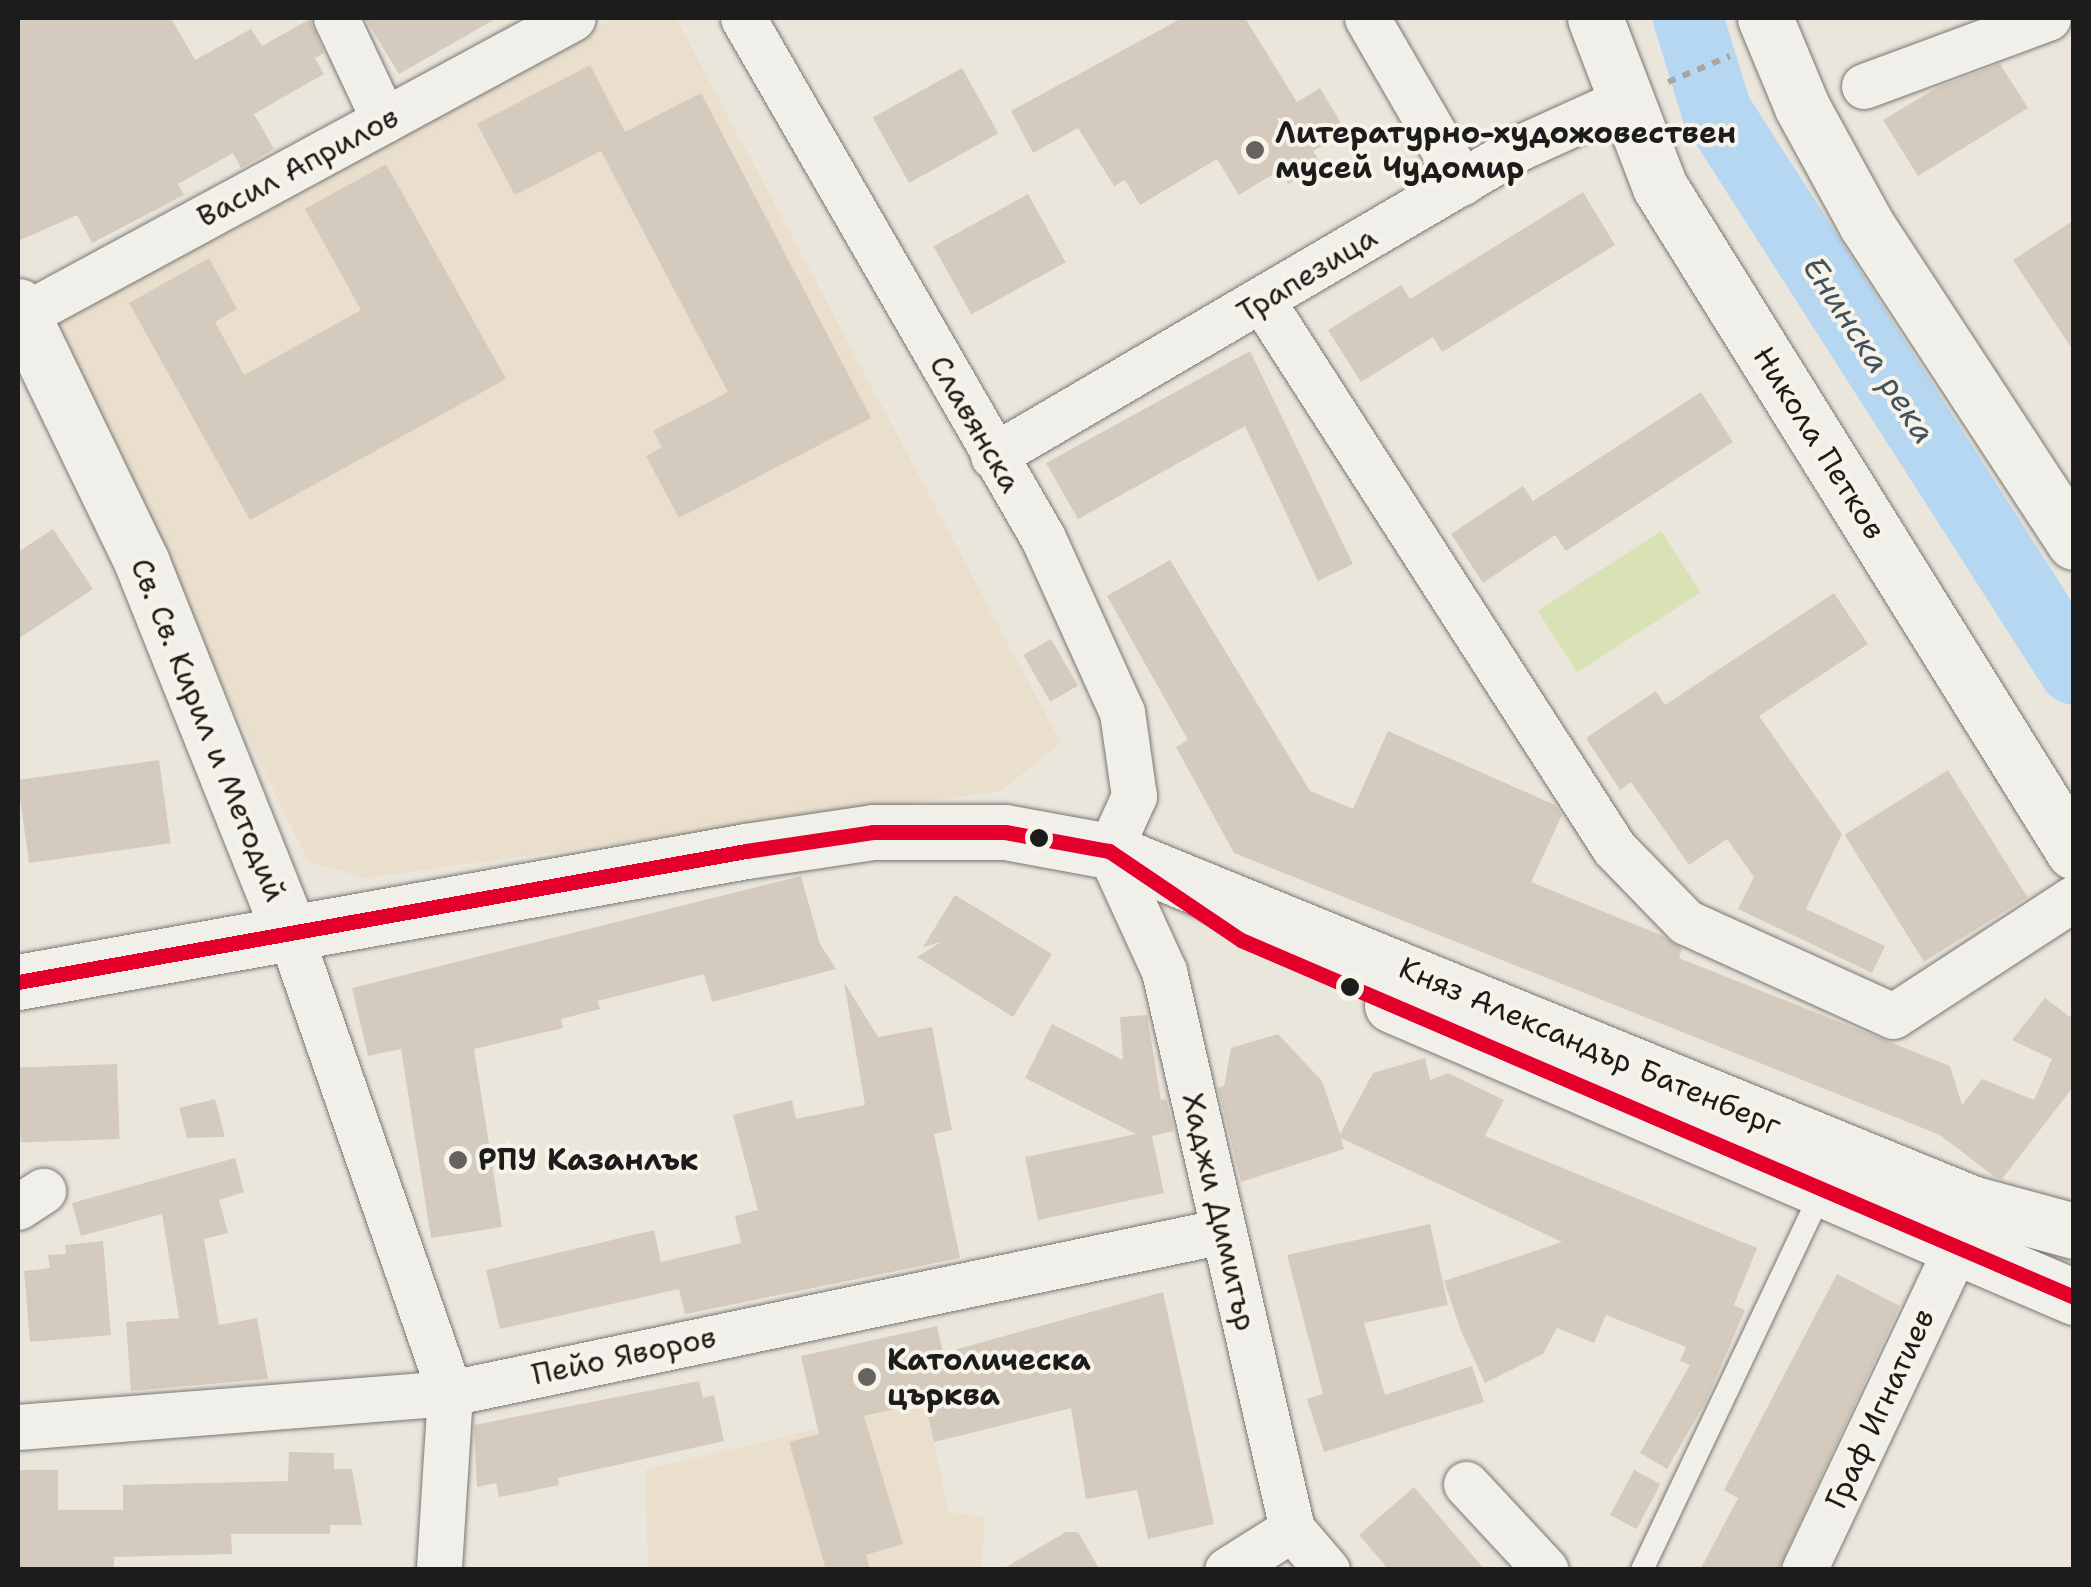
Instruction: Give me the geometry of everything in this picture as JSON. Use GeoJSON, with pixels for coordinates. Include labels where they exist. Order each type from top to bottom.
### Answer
{"type":"FeatureCollection","features":[{"type":"Feature","properties":{"kind":"main road","name":"Никола Петков"},"geometry":{"type":"LineString","coordinates":[[1596,18],[1646,91],[1660,186],[2074,852]]}},
{"type":"Feature","properties":{"kind":"main road"},"geometry":{"type":"LineString","coordinates":[[1750,36],[1802,107],[1866,224],[2074,542]]}},
{"type":"Feature","properties":{"kind":"main road","name":"Св. Св. Кирил и Методий"},"geometry":{"type":"LineString","coordinates":[[20,312],[142,563],[289,932]]}},
{"type":"Feature","properties":{"kind":"main road","name":"Княз Александър Батенберг"},"geometry":{"type":"LineString","coordinates":[[18,982],[873,832],[1004,832],[1110,851],[1971,1203],[2074,1231]]}},
{"type":"Feature","properties":{"kind":"main road","name":"Княз Александър Батенберг"},"geometry":{"type":"LineString","coordinates":[[1110,851],[1241,940],[2074,1297]]}},
{"type":"Feature","properties":{"kind":"street"},"geometry":{"type":"LineString","coordinates":[[336,18],[384,120]]}},
{"type":"Feature","properties":{"kind":"street","name":"Васил Априлов"},"geometry":{"type":"LineString","coordinates":[[20,312],[573,18]]}},
{"type":"Feature","properties":{"kind":"street","name":"Славянска"},"geometry":{"type":"LineString","coordinates":[[743,18],[992,456],[1043,538],[1122,712],[1134,796],[1110,851]]}},
{"type":"Feature","properties":{"kind":"street"},"geometry":{"type":"LineString","coordinates":[[1367,18],[1462,182]]}},
{"type":"Feature","properties":{"kind":"street"},"geometry":{"type":"LineString","coordinates":[[1864,86],[2048,18]]}},
{"type":"Feature","properties":{"kind":"street","name":"Трапезица"},"geometry":{"type":"LineString","coordinates":[[992,456],[1263,302],[1521,147],[1646,91]]}},
{"type":"Feature","properties":{"kind":"street"},"geometry":{"type":"LineString","coordinates":[[1263,302],[1614,848],[1686,922],[1893,1016],[2074,898]]}},
{"type":"Feature","properties":{"kind":"street","name":"Хаджи Димитър"},"geometry":{"type":"LineString","coordinates":[[1110,851],[1164,971],[1292,1529],[1327,1570]]}},
{"type":"Feature","properties":{"kind":"street","name":"Св. Св. Кирил и Методий"},"geometry":{"type":"LineString","coordinates":[[289,932],[450,1392]]}},
{"type":"Feature","properties":{"kind":"street","name":"Пейо Яворов"},"geometry":{"type":"LineString","coordinates":[[18,1427],[450,1392],[1223,1231]]}},
{"type":"Feature","properties":{"kind":"street","name":"Граф Игнатиев"},"geometry":{"type":"LineString","coordinates":[[1804,1570],[1956,1248]]}},
{"type":"Feature","properties":{"kind":"street"},"geometry":{"type":"LineString","coordinates":[[439,1570],[450,1392]]}},
{"type":"Feature","properties":{"kind":"street"},"geometry":{"type":"LineString","coordinates":[[1466,1484],[1546,1570]]}},
{"type":"Feature","properties":{"kind":"street"},"geometry":{"type":"LineString","coordinates":[[1226,1570],[1292,1529]]}},
{"type":"Feature","properties":{"kind":"lane"},"geometry":{"type":"LineString","coordinates":[[1642,1570],[1822,1190]]}},
{"type":"Feature","properties":{"kind":"path"},"geometry":{"type":"LineString","coordinates":[[1646,91],[1750,36]]}},
{"type":"Feature","properties":{"kind":"shaded area"},"geometry":{"type":"Polygon","coordinates":[[[615,18],[676,18],[1061,743],[1001,791],[365,878],[308,861],[47,322],[615,18]]]}},
{"type":"Feature","properties":{"kind":"shaded area"},"geometry":{"type":"Polygon","coordinates":[[[925,1403],[949,1512],[985,1517],[982,1569],[648,1569],[645,1470],[925,1403]]]}},
{"type":"Feature","properties":{"kind":"green space"},"geometry":{"type":"Polygon","coordinates":[[[1661,531],[1701,592],[1577,672],[1538,611],[1661,531]]]}},
{"type":"Feature","properties":{"kind":"building"},"geometry":{"type":"Polygon","coordinates":[[[18,18],[171,18],[195,60],[251,29],[262,46],[310,19],[324,53],[315,58],[324,74],[254,114],[274,149],[241,168],[233,153],[178,184],[184,195],[92,243],[77,215],[18,241],[18,18]]]}},
{"type":"Feature","properties":{"kind":"building"},"geometry":{"type":"Polygon","coordinates":[[[365,18],[497,18],[399,74],[365,18]]]}},
{"type":"Feature","properties":{"kind":"building"},"geometry":{"type":"Polygon","coordinates":[[[1182,18],[1245,18],[1297,102],[1320,88],[1341,123],[1321,135],[1326,144],[1313,151],[1321,164],[1288,184],[1280,170],[1239,195],[1217,159],[1140,205],[1125,180],[1114,186],[1078,128],[1033,153],[1011,111],[1182,18]]]}},
{"type":"Feature","properties":{"kind":"building"},"geometry":{"type":"Polygon","coordinates":[[[2000,64],[2028,108],[1918,176],[1883,120],[1938,87],[2000,64]]]}},
{"type":"Feature","properties":{"kind":"building"},"geometry":{"type":"Polygon","coordinates":[[[590,65],[625,132],[701,93],[871,418],[679,518],[646,456],[662,447],[653,431],[728,392],[601,151],[515,195],[477,124],[590,65]]]}},
{"type":"Feature","properties":{"kind":"building"},"geometry":{"type":"Polygon","coordinates":[[[962,68],[998,134],[909,183],[873,117],[962,68]]]}},
{"type":"Feature","properties":{"kind":"building"},"geometry":{"type":"Polygon","coordinates":[[[386,164],[506,379],[250,520],[129,303],[209,258],[237,309],[215,322],[244,375],[361,310],[305,209],[386,164]]]}},
{"type":"Feature","properties":{"kind":"building"},"geometry":{"type":"Polygon","coordinates":[[[1583,192],[1615,245],[1442,352],[1433,337],[1361,382],[1328,330],[1401,285],[1410,299],[1583,192]]]}},
{"type":"Feature","properties":{"kind":"building"},"geometry":{"type":"Polygon","coordinates":[[[1028,194],[1066,262],[971,315],[934,246],[1028,194]]]}},
{"type":"Feature","properties":{"kind":"building"},"geometry":{"type":"Polygon","coordinates":[[[2074,220],[2074,352],[2013,260],[2074,220]]]}},
{"type":"Feature","properties":{"kind":"building"},"geometry":{"type":"Polygon","coordinates":[[[1250,351],[1353,564],[1318,581],[1245,426],[1078,519],[1046,463],[1250,351]]]}},
{"type":"Feature","properties":{"kind":"building"},"geometry":{"type":"Polygon","coordinates":[[[1701,392],[1733,442],[1566,551],[1555,535],[1483,583],[1451,534],[1523,486],[1533,501],[1701,392]]]}},
{"type":"Feature","properties":{"kind":"building"},"geometry":{"type":"Polygon","coordinates":[[[53,529],[93,589],[18,639],[18,552],[53,529]]]}},
{"type":"Feature","properties":{"kind":"building"},"geometry":{"type":"Polygon","coordinates":[[[1170,560],[1310,791],[1353,809],[1388,731],[1555,805],[1562,815],[1531,882],[1663,936],[1682,949],[1679,958],[1950,1066],[1962,1105],[1982,1079],[2034,1100],[2052,1059],[2012,1040],[2045,998],[2070,1017],[2074,1010],[2074,1086],[2002,1179],[1940,1135],[1234,853],[1176,747],[1188,740],[1107,596],[1170,560]]]}},
{"type":"Feature","properties":{"kind":"building"},"geometry":{"type":"Polygon","coordinates":[[[1834,593],[1868,644],[1759,716],[1842,834],[1806,909],[1885,946],[1872,973],[1738,909],[1754,877],[1727,839],[1689,865],[1631,782],[1620,790],[1586,738],[1656,691],[1665,705],[1834,593]]]}},
{"type":"Feature","properties":{"kind":"building"},"geometry":{"type":"Polygon","coordinates":[[[1051,639],[1078,686],[1050,702],[1023,655],[1051,639]]]}},
{"type":"Feature","properties":{"kind":"building"},"geometry":{"type":"Polygon","coordinates":[[[159,760],[171,843],[29,863],[18,780],[159,760]]]}},
{"type":"Feature","properties":{"kind":"building"},"geometry":{"type":"Polygon","coordinates":[[[1948,770],[2027,897],[1924,962],[1845,835],[1948,770]]]}},
{"type":"Feature","properties":{"kind":"building"},"geometry":{"type":"Polygon","coordinates":[[[801,876],[820,944],[836,969],[712,1002],[704,974],[598,1001],[600,1009],[561,1019],[563,1028],[474,1049],[502,1227],[431,1238],[401,1049],[368,1056],[352,988],[801,876]]]}},
{"type":"Feature","properties":{"kind":"building"},"geometry":{"type":"Polygon","coordinates":[[[955,895],[1052,954],[1013,1017],[917,957],[941,942],[923,947],[955,895]]]}},
{"type":"Feature","properties":{"kind":"building"},"geometry":{"type":"Polygon","coordinates":[[[844,982],[878,1037],[932,1027],[952,1130],[934,1134],[960,1258],[685,1314],[679,1289],[500,1329],[486,1270],[654,1230],[661,1262],[741,1243],[735,1216],[758,1210],[733,1115],[792,1100],[796,1119],[865,1105],[844,982]]]}},
{"type":"Feature","properties":{"kind":"building"},"geometry":{"type":"Polygon","coordinates":[[[1147,1015],[1161,1100],[1166,1099],[1174,1131],[1152,1136],[1164,1193],[1038,1220],[1025,1157],[1136,1134],[1025,1078],[1052,1024],[1123,1060],[1120,1017],[1147,1015]]]}},
{"type":"Feature","properties":{"kind":"building"},"geometry":{"type":"Polygon","coordinates":[[[1278,1034],[1322,1081],[1340,1134],[1373,1073],[1425,1058],[1430,1080],[1448,1073],[1504,1100],[1485,1136],[1757,1248],[1734,1305],[1745,1310],[1706,1401],[1667,1469],[1640,1453],[1690,1365],[1680,1361],[1686,1347],[1606,1315],[1594,1343],[1557,1328],[1543,1354],[1485,1383],[1444,1281],[1562,1242],[1341,1138],[1344,1149],[1241,1182],[1218,1088],[1224,1086],[1231,1048],[1278,1034]]]}},
{"type":"Feature","properties":{"kind":"building"},"geometry":{"type":"Polygon","coordinates":[[[117,1064],[120,1139],[21,1142],[18,1067],[117,1064]]]}},
{"type":"Feature","properties":{"kind":"building"},"geometry":{"type":"Polygon","coordinates":[[[215,1099],[225,1137],[187,1138],[179,1108],[215,1099]]]}},
{"type":"Feature","properties":{"kind":"building"},"geometry":{"type":"Polygon","coordinates":[[[235,1158],[244,1192],[219,1200],[228,1233],[204,1239],[219,1325],[257,1318],[268,1379],[131,1391],[126,1322],[179,1318],[162,1214],[81,1236],[72,1203],[235,1158]]]}},
{"type":"Feature","properties":{"kind":"building"},"geometry":{"type":"Polygon","coordinates":[[[1430,1224],[1448,1305],[1364,1323],[1385,1395],[1472,1366],[1484,1402],[1324,1452],[1307,1399],[1323,1394],[1287,1255],[1430,1224]]]}},
{"type":"Feature","properties":{"kind":"building"},"geometry":{"type":"Polygon","coordinates":[[[103,1241],[111,1335],[30,1342],[24,1271],[50,1268],[48,1255],[66,1254],[65,1245],[103,1241]]]}},
{"type":"Feature","properties":{"kind":"building"},"geometry":{"type":"Polygon","coordinates":[[[1837,1274],[1900,1306],[1778,1570],[1700,1570],[1738,1498],[1724,1490],[1837,1274]]]}},
{"type":"Feature","properties":{"kind":"building"},"geometry":{"type":"Polygon","coordinates":[[[1163,1292],[1214,1524],[1148,1539],[1137,1490],[1086,1499],[1071,1408],[934,1442],[925,1403],[864,1416],[903,1544],[866,1555],[870,1570],[826,1570],[789,1442],[819,1434],[801,1356],[937,1326],[943,1353],[1163,1292]]]}},
{"type":"Feature","properties":{"kind":"building"},"geometry":{"type":"Polygon","coordinates":[[[699,1381],[703,1398],[714,1395],[724,1441],[558,1478],[559,1485],[521,1493],[499,1497],[496,1483],[477,1487],[474,1425],[699,1381]]]}},
{"type":"Feature","properties":{"kind":"building"},"geometry":{"type":"Polygon","coordinates":[[[289,1452],[334,1453],[334,1469],[352,1469],[362,1525],[330,1525],[330,1534],[231,1534],[232,1554],[114,1557],[114,1570],[18,1570],[18,1470],[58,1470],[58,1510],[123,1510],[123,1485],[288,1481],[289,1452]]]}},
{"type":"Feature","properties":{"kind":"building"},"geometry":{"type":"Polygon","coordinates":[[[1634,1470],[1660,1484],[1637,1529],[1610,1515],[1634,1470]]]}},
{"type":"Feature","properties":{"kind":"building"},"geometry":{"type":"Polygon","coordinates":[[[1414,1487],[1485,1570],[1388,1569],[1359,1535],[1414,1487]]]}},
{"type":"Feature","properties":{"kind":"building"},"geometry":{"type":"Polygon","coordinates":[[[1066,1532],[1078,1532],[1100,1570],[1001,1570],[1066,1532]]]}},
{"type":"Feature","properties":{"kind":"waterway","name":"Енинска река"},"geometry":{"type":"LineString","coordinates":[[1688,18],[1717,112],[2074,670]]}},
{"type":"Feature","properties":{"kind":"transit line"},"geometry":{"type":"LineString","coordinates":[[18,982],[746,851],[873,832],[1005,832],[1109,851],[1241,940],[2074,1297]]}},
{"type":"Feature","properties":{"kind":"place","name":"Литературно-художовествен мусей Чудомир"},"geometry":{"type":"Point","coordinates":[1255,150]}},
{"type":"Feature","properties":{"kind":"place","name":"РПУ Казанлък"},"geometry":{"type":"Point","coordinates":[458,1160]}},
{"type":"Feature","properties":{"kind":"place","name":"Католическа църква"},"geometry":{"type":"Point","coordinates":[867,1377]}}]}
